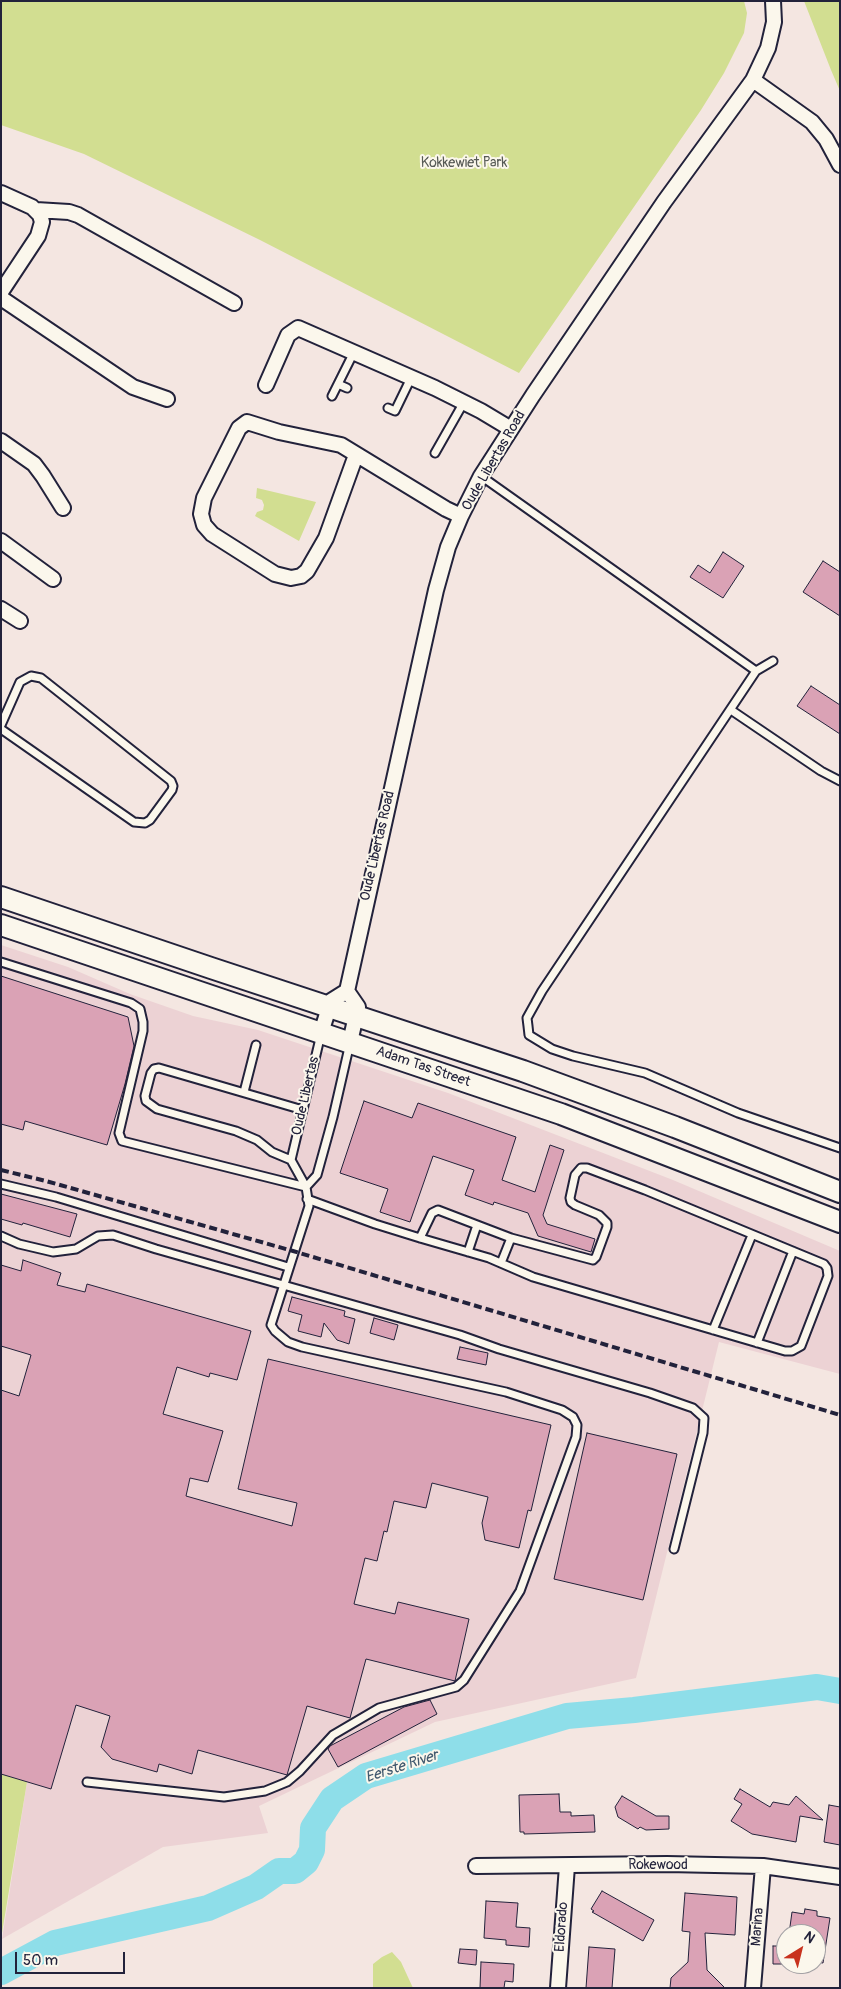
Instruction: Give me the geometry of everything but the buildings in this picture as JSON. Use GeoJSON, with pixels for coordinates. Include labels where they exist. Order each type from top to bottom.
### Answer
{"type":"FeatureCollection","features":[{"type":"Feature","properties":{"kind":"main road","name":"Adam Tas Street"},"geometry":{"type":"LineString","coordinates":[[1,897],[566,1087],[840,1192]]}},
{"type":"Feature","properties":{"kind":"main road","name":"Adam Tas Street"},"geometry":{"type":"LineString","coordinates":[[1,925],[561,1114],[840,1222]]}},
{"type":"Feature","properties":{"kind":"street","name":"Oude Libertas Road"},"geometry":{"type":"LineString","coordinates":[[347,991],[436,590],[448,547],[461,516],[482,476],[511,429],[664,202],[754,80],[768,48],[774,22],[774,1]]}},
{"type":"Feature","properties":{"kind":"street"},"geometry":{"type":"LineString","coordinates":[[754,80],[812,122],[826,139],[840,165]]}},
{"type":"Feature","properties":{"kind":"street"},"geometry":{"type":"LineString","coordinates":[[1,193],[26,203],[36,210],[42,222],[41,231],[1,292]]}},
{"type":"Feature","properties":{"kind":"street"},"geometry":{"type":"LineString","coordinates":[[36,210],[78,214],[234,303]]}},
{"type":"Feature","properties":{"kind":"street"},"geometry":{"type":"LineString","coordinates":[[1,298],[133,387],[167,399]]}},
{"type":"Feature","properties":{"kind":"street"},"geometry":{"type":"LineString","coordinates":[[266,385],[288,334],[294,329],[304,330],[464,402],[511,429]]}},
{"type":"Feature","properties":{"kind":"street"},"geometry":{"type":"LineString","coordinates":[[356,455],[326,538],[307,571],[301,576],[291,578],[275,574],[212,534],[204,524],[201,514],[204,498],[239,428],[244,423],[250,422],[279,432],[344,446],[446,509],[461,516]]}},
{"type":"Feature","properties":{"kind":"street"},"geometry":{"type":"LineString","coordinates":[[1,441],[34,464],[63,508]]}},
{"type":"Feature","properties":{"kind":"street"},"geometry":{"type":"LineString","coordinates":[[1,540],[53,579]]}},
{"type":"Feature","properties":{"kind":"street"},"geometry":{"type":"LineString","coordinates":[[1,608],[20,621]]}},
{"type":"Feature","properties":{"kind":"street"},"geometry":{"type":"LineString","coordinates":[[322,1033],[331,1001],[347,991],[358,1007],[350,1042]]}},
{"type":"Feature","properties":{"kind":"street","name":"Rokewood"},"geometry":{"type":"LineString","coordinates":[[476,1866],[666,1864],[763,1866],[840,1877]]}},
{"type":"Feature","properties":{"kind":"street","name":"Eldorado"},"geometry":{"type":"LineString","coordinates":[[558,1988],[567,1866]]}},
{"type":"Feature","properties":{"kind":"street","name":"Marina"},"geometry":{"type":"LineString","coordinates":[[753,1988],[763,1866]]}},
{"type":"Feature","properties":{"kind":"lane"},"geometry":{"type":"LineString","coordinates":[[332,396],[354,352]]}},
{"type":"Feature","properties":{"kind":"lane"},"geometry":{"type":"LineString","coordinates":[[388,408],[395,412],[411,378]]}},
{"type":"Feature","properties":{"kind":"lane"},"geometry":{"type":"LineString","coordinates":[[338,384],[347,388]]}},
{"type":"Feature","properties":{"kind":"lane"},"geometry":{"type":"LineString","coordinates":[[435,453],[464,402]]}},
{"type":"Feature","properties":{"kind":"lane"},"geometry":{"type":"LineString","coordinates":[[482,476],[756,671]]}},
{"type":"Feature","properties":{"kind":"lane"},"geometry":{"type":"LineString","coordinates":[[772,661],[756,671],[542,991],[527,1018],[529,1035],[543,1044],[567,1054],[645,1073],[738,1113],[840,1148]]}},
{"type":"Feature","properties":{"kind":"lane"},"geometry":{"type":"LineString","coordinates":[[1,725],[20,682],[31,676],[42,678],[172,781],[172,790],[150,820],[145,823],[134,822],[1,729]]}},
{"type":"Feature","properties":{"kind":"lane"},"geometry":{"type":"LineString","coordinates":[[731,710],[820,771],[840,781]]}},
{"type":"Feature","properties":{"kind":"lane"},"geometry":{"type":"LineString","coordinates":[[1,962],[131,1003],[140,1009],[143,1031],[119,1133],[122,1141],[306,1188]]}},
{"type":"Feature","properties":{"kind":"lane","name":"Oude Libertas"},"geometry":{"type":"LineString","coordinates":[[291,1160],[322,1033]]}},
{"type":"Feature","properties":{"kind":"lane"},"geometry":{"type":"LineString","coordinates":[[306,1188],[317,1175],[333,1117],[350,1042]]}},
{"type":"Feature","properties":{"kind":"lane"},"geometry":{"type":"LineString","coordinates":[[244,1092],[256,1045]]}},
{"type":"Feature","properties":{"kind":"lane"},"geometry":{"type":"LineString","coordinates":[[87,1782],[224,1796],[265,1791],[287,1782],[300,1771],[332,1735],[362,1717],[379,1708],[428,1693],[446,1691],[460,1684],[471,1670],[520,1591],[576,1437],[577,1425],[573,1416],[562,1410],[506,1392],[288,1342],[275,1331],[272,1325],[288,1267],[309,1206],[306,1188],[291,1160],[272,1152],[257,1140],[236,1131],[157,1109],[146,1101],[144,1096],[151,1073],[154,1069],[160,1068],[302,1110]]}},
{"type":"Feature","properties":{"kind":"lane"},"geometry":{"type":"LineString","coordinates":[[307,1199],[375,1224],[420,1238],[468,1252],[501,1263],[533,1277],[785,1351],[792,1351],[801,1346],[828,1272],[824,1264],[794,1251],[645,1190],[593,1170],[581,1168],[575,1175],[570,1198],[571,1202],[599,1215],[607,1227],[596,1257],[593,1260],[511,1238],[438,1210],[432,1213],[420,1238]]}},
{"type":"Feature","properties":{"kind":"lane"},"geometry":{"type":"LineString","coordinates":[[1,1184],[56,1197],[288,1267]]}},
{"type":"Feature","properties":{"kind":"lane"},"geometry":{"type":"LineString","coordinates":[[468,1252],[477,1225]]}},
{"type":"Feature","properties":{"kind":"lane"},"geometry":{"type":"LineString","coordinates":[[713,1330],[752,1235]]}},
{"type":"Feature","properties":{"kind":"lane"},"geometry":{"type":"LineString","coordinates":[[1,1236],[19,1244],[53,1252],[76,1249],[98,1236],[113,1236],[460,1335],[499,1350],[650,1392],[693,1408],[704,1418],[703,1433],[674,1549]]}},
{"type":"Feature","properties":{"kind":"lane"},"geometry":{"type":"LineString","coordinates":[[501,1263],[511,1238]]}},
{"type":"Feature","properties":{"kind":"lane"},"geometry":{"type":"LineString","coordinates":[[757,1343],[794,1251]]}},
{"type":"Feature","properties":{"kind":"shaded area"},"geometry":{"type":"Polygon","coordinates":[[[1,945],[68,967],[130,994],[193,1016],[258,1030],[448,1093],[673,1180],[840,1251],[840,1374],[719,1342],[636,1678],[435,1722],[259,1806],[268,1833],[163,1847],[2,1939],[27,1782],[1,1774],[1,945]]]}},
{"type":"Feature","properties":{"kind":"green space","name":"Kokkewiet Park"},"geometry":{"type":"Polygon","coordinates":[[[1,1],[744,1],[747,13],[744,33],[724,73],[701,110],[519,373],[260,240],[84,154],[1,125],[1,1]]]}},
{"type":"Feature","properties":{"kind":"green space"},"geometry":{"type":"Polygon","coordinates":[[[804,1],[840,1],[840,91],[831,70],[804,1]]]}},
{"type":"Feature","properties":{"kind":"green space"},"geometry":{"type":"Polygon","coordinates":[[[257,488],[316,502],[299,541],[255,516],[257,512],[263,510],[264,505],[262,500],[256,498],[257,488]]]}},
{"type":"Feature","properties":{"kind":"green space"},"geometry":{"type":"Polygon","coordinates":[[[1,1774],[27,1782],[1,1939],[1,1774]]]}},
{"type":"Feature","properties":{"kind":"green space"},"geometry":{"type":"Polygon","coordinates":[[[392,1952],[401,1962],[413,1988],[373,1988],[373,1964],[392,1952]]]}},
{"type":"Feature","properties":{"kind":"waterway","name":"Eerste River"},"geometry":{"type":"LineString","coordinates":[[1,1972],[55,1943],[208,1908],[256,1887],[279,1871],[295,1871],[306,1862],[312,1850],[313,1828],[332,1799],[366,1776],[567,1716],[634,1710],[817,1687],[840,1691]]}},
{"type":"Feature","properties":{"kind":"railway"},"geometry":{"type":"LineString","coordinates":[[1,1170],[293,1251],[840,1415]]}}]}
